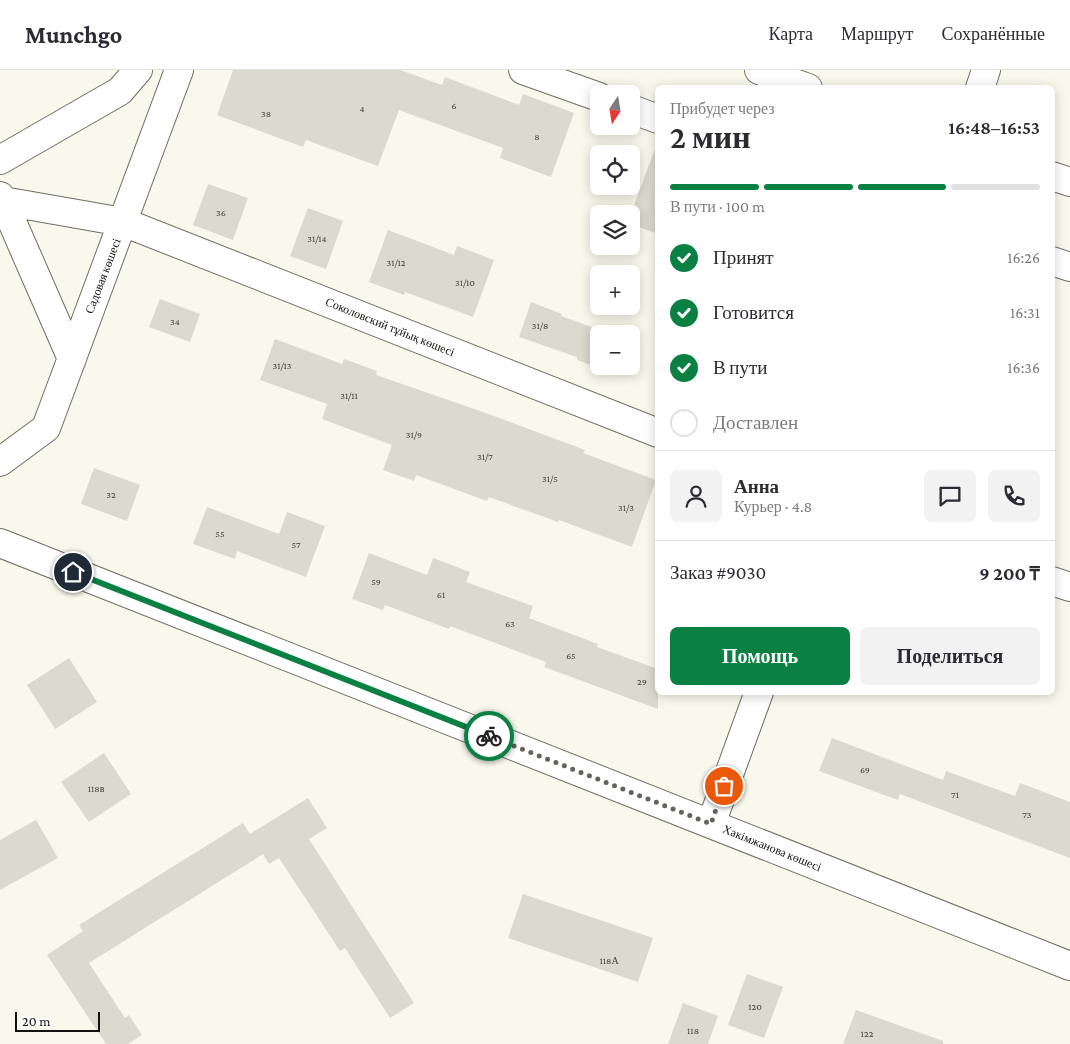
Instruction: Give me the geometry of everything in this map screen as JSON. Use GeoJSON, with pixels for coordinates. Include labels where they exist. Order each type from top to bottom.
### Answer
{"type":"FeatureCollection","features":[{"type":"Feature","properties":{"kind":"street"},"geometry":{"type":"LineString","coordinates":[[0,160],[120,91],[138,70]]}},
{"type":"Feature","properties":{"kind":"street","name":"Садовая көшесі"},"geometry":{"type":"LineString","coordinates":[[0,462],[46,428],[179,70]]}},
{"type":"Feature","properties":{"kind":"street"},"geometry":{"type":"LineString","coordinates":[[523,70],[590,94]]}},
{"type":"Feature","properties":{"kind":"street"},"geometry":{"type":"LineString","coordinates":[[759,70],[800,85]]}},
{"type":"Feature","properties":{"kind":"street"},"geometry":{"type":"LineString","coordinates":[[981,85],[986,70]]}},
{"type":"Feature","properties":{"kind":"street"},"geometry":{"type":"LineString","coordinates":[[640,112],[655,117]]}},
{"type":"Feature","properties":{"kind":"street"},"geometry":{"type":"LineString","coordinates":[[1055,177],[1070,182]]}},
{"type":"Feature","properties":{"kind":"street"},"geometry":{"type":"LineString","coordinates":[[1,200],[123,222]]}},
{"type":"Feature","properties":{"kind":"street"},"geometry":{"type":"LineString","coordinates":[[1,200],[72,359]]}},
{"type":"Feature","properties":{"kind":"street","name":"Соколовский тұйық көшесі"},"geometry":{"type":"LineString","coordinates":[[123,222],[655,431]]}},
{"type":"Feature","properties":{"kind":"street"},"geometry":{"type":"LineString","coordinates":[[1055,262],[1070,267]]}},
{"type":"Feature","properties":{"kind":"street","name":"Хакімжанова көшесі"},"geometry":{"type":"LineString","coordinates":[[0,543],[1070,966]]}},
{"type":"Feature","properties":{"kind":"street"},"geometry":{"type":"LineString","coordinates":[[1055,582],[1070,588]]}},
{"type":"Feature","properties":{"kind":"street"},"geometry":{"type":"LineString","coordinates":[[711,824],[758,695]]}},
{"type":"Feature","properties":{"kind":"building"},"geometry":{"type":"Polygon","coordinates":[[[233,70],[400,70],[442,85],[445,77],[519,105],[523,94],[574,113],[551,177],[500,158],[503,148],[399,110],[378,166],[306,140],[303,147],[217,115],[233,70]]]}},
{"type":"Feature","properties":{"kind":"building"},"geometry":{"type":"Polygon","coordinates":[[[655,149],[655,233],[640,227],[640,205],[634,205],[638,195],[640,195],[640,189],[655,149]]]}},
{"type":"Feature","properties":{"kind":"building"},"geometry":{"type":"Polygon","coordinates":[[[208,184],[248,198],[233,240],[193,225],[208,184]]]}},
{"type":"Feature","properties":{"kind":"building"},"geometry":{"type":"Polygon","coordinates":[[[308,208],[343,221],[326,269],[290,256],[308,208]]]}},
{"type":"Feature","properties":{"kind":"building"},"geometry":{"type":"Polygon","coordinates":[[[388,230],[454,255],[457,246],[494,260],[473,317],[405,292],[404,295],[369,282],[388,230]]]}},
{"type":"Feature","properties":{"kind":"building"},"geometry":{"type":"Polygon","coordinates":[[[160,299],[200,314],[190,342],[149,327],[160,299]]]}},
{"type":"Feature","properties":{"kind":"building"},"geometry":{"type":"Polygon","coordinates":[[[531,302],[562,314],[561,316],[590,326],[590,365],[577,360],[577,357],[519,337],[531,302]]]}},
{"type":"Feature","properties":{"kind":"building"},"geometry":{"type":"Polygon","coordinates":[[[275,339],[342,364],[344,359],[377,371],[376,375],[585,450],[583,453],[655,480],[655,483],[632,547],[489,497],[487,501],[416,475],[414,481],[383,470],[392,445],[322,419],[327,404],[260,380],[275,339]]]}},
{"type":"Feature","properties":{"kind":"building"},"geometry":{"type":"Polygon","coordinates":[[[94,468],[140,485],[127,521],[81,504],[94,468]]]}},
{"type":"Feature","properties":{"kind":"building"},"geometry":{"type":"Polygon","coordinates":[[[207,507],[279,534],[287,512],[325,526],[306,577],[237,551],[235,559],[193,544],[207,507]]]}},
{"type":"Feature","properties":{"kind":"building"},"geometry":{"type":"Polygon","coordinates":[[[369,553],[427,575],[433,558],[470,572],[466,582],[533,606],[529,618],[598,644],[597,647],[655,668],[655,695],[658,695],[658,709],[544,667],[546,662],[450,626],[449,629],[385,605],[383,610],[352,599],[369,553]]]}},
{"type":"Feature","properties":{"kind":"building"},"geometry":{"type":"Polygon","coordinates":[[[69,658],[97,702],[55,729],[27,685],[69,658]]]}},
{"type":"Feature","properties":{"kind":"building"},"geometry":{"type":"Polygon","coordinates":[[[832,738],[943,780],[946,771],[1015,796],[1020,783],[1070,802],[1070,858],[900,794],[898,800],[819,771],[832,738]]]}},
{"type":"Feature","properties":{"kind":"building"},"geometry":{"type":"Polygon","coordinates":[[[104,753],[131,794],[89,822],[61,782],[104,753]]]}},
{"type":"Feature","properties":{"kind":"building"},"geometry":{"type":"Polygon","coordinates":[[[308,798],[327,828],[309,839],[414,1003],[390,1018],[345,948],[340,951],[279,858],[269,864],[263,854],[89,963],[125,1018],[129,1015],[142,1035],[128,1044],[106,1044],[47,955],[83,931],[79,925],[243,823],[250,834],[308,798]]]}},
{"type":"Feature","properties":{"kind":"building"},"geometry":{"type":"Polygon","coordinates":[[[36,820],[58,858],[0,890],[0,840],[36,820]]]}},
{"type":"Feature","properties":{"kind":"building"},"geometry":{"type":"Polygon","coordinates":[[[523,894],[653,938],[638,982],[508,938],[523,894]]]}},
{"type":"Feature","properties":{"kind":"building"},"geometry":{"type":"Polygon","coordinates":[[[747,974],[783,987],[764,1038],[728,1025],[747,974]]]}},
{"type":"Feature","properties":{"kind":"building"},"geometry":{"type":"Polygon","coordinates":[[[683,1003],[718,1016],[708,1044],[668,1044],[683,1003]]]}},
{"type":"Feature","properties":{"kind":"building"},"geometry":{"type":"Polygon","coordinates":[[[856,1010],[943,1041],[943,1044],[843,1044],[856,1010]]]}},
{"type":"Feature","properties":{"kind":"way so far"},"geometry":{"type":"LineString","coordinates":[[489,736],[711,824],[724,786]]}},
{"type":"Feature","properties":{"kind":"route"},"geometry":{"type":"LineString","coordinates":[[73,572],[489,736]]}}]}
